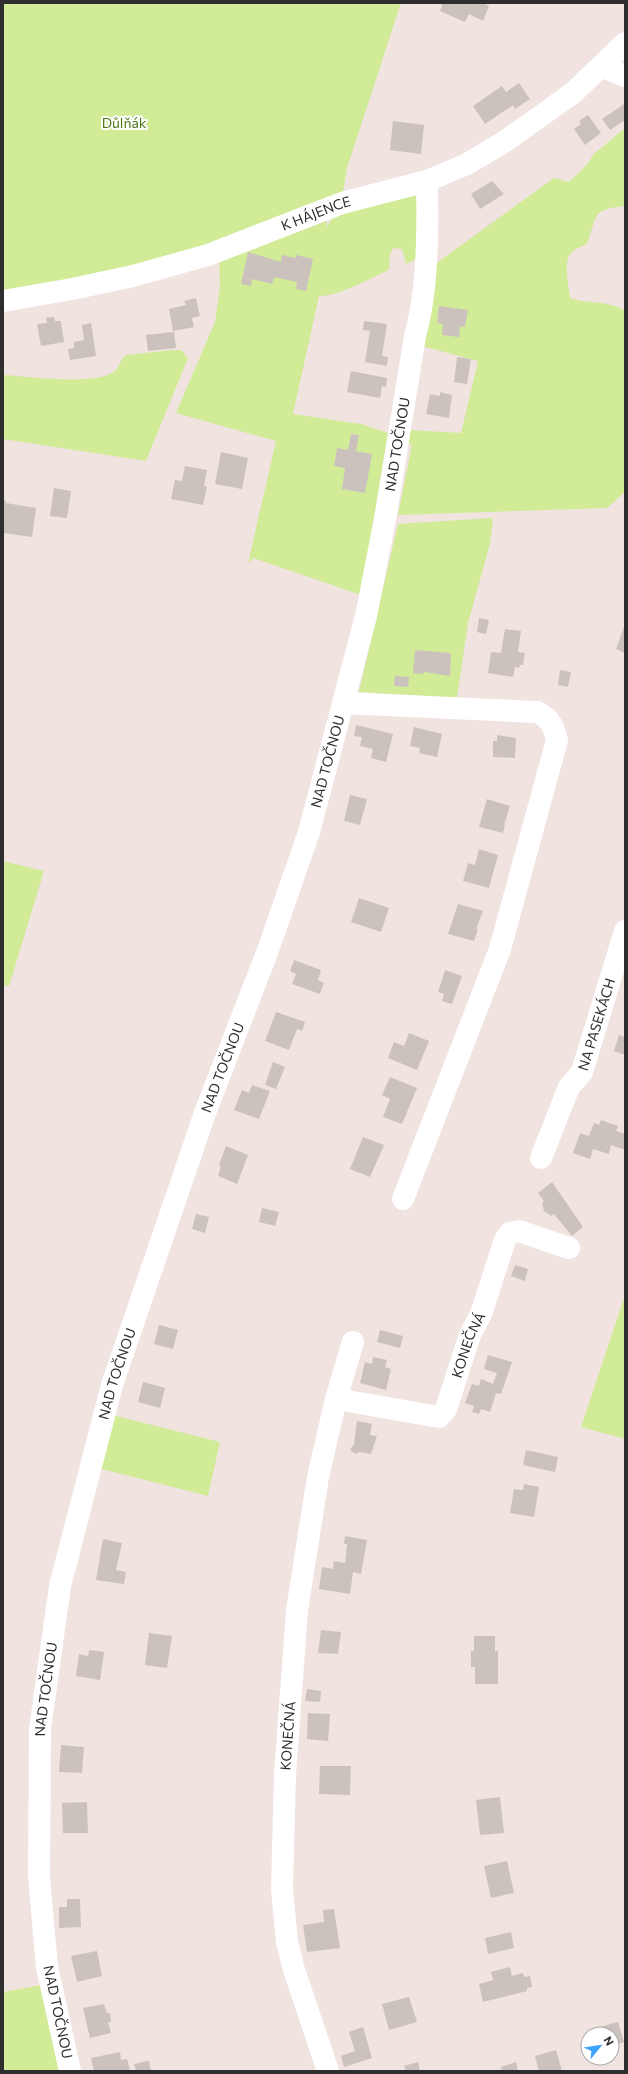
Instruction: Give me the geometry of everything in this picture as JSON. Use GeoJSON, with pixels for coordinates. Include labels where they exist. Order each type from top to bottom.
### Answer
{"type":"FeatureCollection","features":[{"type":"Feature","properties":{"kind":"street"},"geometry":{"type":"LineString","coordinates":[[625,43],[601,66],[625,76]]}},
{"type":"Feature","properties":{"kind":"street","name":"K HÁJENCE"},"geometry":{"type":"LineString","coordinates":[[3,300],[72,289],[133,276],[208,255],[342,203],[427,181],[467,164],[504,142],[573,93],[601,66]]}},
{"type":"Feature","properties":{"kind":"street","name":"NAD TOČNOU"},"geometry":{"type":"LineString","coordinates":[[70,2071],[47,1967],[39,1876],[40,1729],[60,1586],[112,1385],[205,1113],[268,950],[309,832],[344,703],[366,616],[386,514],[415,336],[420,318],[428,232],[427,181]]}},
{"type":"Feature","properties":{"kind":"street","name":"NAD TOČNOU"},"geometry":{"type":"LineString","coordinates":[[344,703],[538,712],[547,716],[554,728],[556,740],[500,949],[403,1198]]}},
{"type":"Feature","properties":{"kind":"street","name":"NA PASEKÁCH"},"geometry":{"type":"LineString","coordinates":[[541,1158],[569,1087],[582,1072],[625,931]]}},
{"type":"Feature","properties":{"kind":"street","name":"KONEČNÁ"},"geometry":{"type":"LineString","coordinates":[[336,1399],[439,1417],[446,1409],[470,1335],[481,1314],[505,1240],[510,1232],[518,1231],[569,1248]]}},
{"type":"Feature","properties":{"kind":"street","name":"KONEČNÁ"},"geometry":{"type":"LineString","coordinates":[[328,2071],[294,1970],[287,1942],[282,1890],[285,1775],[297,1610],[318,1477],[336,1399],[353,1342]]}},
{"type":"Feature","properties":{"kind":"green space","name":"Důlňák"},"geometry":{"type":"Polygon","coordinates":[[[3,3],[401,3],[347,168],[343,192],[254,237],[3,301],[3,3]]]}},
{"type":"Feature","properties":{"kind":"green space"},"geometry":{"type":"Polygon","coordinates":[[[625,128],[625,206],[600,212],[595,220],[587,244],[574,250],[570,254],[567,271],[570,298],[604,303],[618,307],[625,311],[625,492],[607,508],[398,515],[412,445],[405,442],[409,430],[461,433],[478,361],[422,346],[433,273],[438,262],[554,178],[568,182],[571,180],[586,165],[594,154],[625,128]]]}},
{"type":"Feature","properties":{"kind":"green space"},"geometry":{"type":"Polygon","coordinates":[[[405,196],[415,196],[419,200],[420,257],[406,264],[402,249],[393,248],[390,254],[389,270],[344,290],[319,296],[293,414],[361,424],[388,433],[361,595],[253,558],[248,563],[276,441],[176,413],[215,322],[220,286],[219,257],[326,218],[327,227],[334,216],[405,196]]]}},
{"type":"Feature","properties":{"kind":"green space"},"geometry":{"type":"Polygon","coordinates":[[[181,350],[188,358],[146,461],[3,439],[3,375],[62,379],[94,378],[107,375],[116,370],[122,358],[126,355],[181,350]]]}},
{"type":"Feature","properties":{"kind":"green space"},"geometry":{"type":"Polygon","coordinates":[[[493,518],[490,544],[468,623],[457,698],[359,692],[398,524],[493,518]]]}},
{"type":"Feature","properties":{"kind":"green space"},"geometry":{"type":"Polygon","coordinates":[[[3,861],[44,871],[9,986],[3,985],[3,861]]]}},
{"type":"Feature","properties":{"kind":"green space"},"geometry":{"type":"Polygon","coordinates":[[[625,1295],[625,1439],[581,1427],[625,1295]]]}},
{"type":"Feature","properties":{"kind":"green space"},"geometry":{"type":"Polygon","coordinates":[[[112,1415],[220,1442],[208,1496],[98,1468],[112,1415]]]}},
{"type":"Feature","properties":{"kind":"green space"},"geometry":{"type":"Polygon","coordinates":[[[41,1985],[63,2071],[3,2071],[3,1992],[41,1985]]]}},
{"type":"Feature","properties":{"kind":"building"},"geometry":{"type":"Polygon","coordinates":[[[441,3],[482,3],[489,6],[483,21],[469,14],[465,22],[440,11],[442,6],[441,3]]]}},
{"type":"Feature","properties":{"kind":"building"},"geometry":{"type":"Polygon","coordinates":[[[519,83],[530,99],[515,109],[513,105],[485,124],[473,106],[502,86],[506,92],[519,83]]]}},
{"type":"Feature","properties":{"kind":"building"},"geometry":{"type":"Polygon","coordinates":[[[624,104],[625,120],[610,130],[602,119],[624,104]]]}},
{"type":"Feature","properties":{"kind":"building"},"geometry":{"type":"Polygon","coordinates":[[[588,115],[601,133],[585,145],[574,129],[581,124],[579,121],[588,115]]]}},
{"type":"Feature","properties":{"kind":"building"},"geometry":{"type":"Polygon","coordinates":[[[393,121],[424,125],[421,154],[390,150],[393,121]]]}},
{"type":"Feature","properties":{"kind":"building"},"geometry":{"type":"Polygon","coordinates":[[[492,181],[504,194],[480,209],[471,194],[492,181]]]}},
{"type":"Feature","properties":{"kind":"building"},"geometry":{"type":"Polygon","coordinates":[[[248,252],[281,262],[282,255],[295,258],[296,255],[313,259],[306,291],[296,289],[297,282],[274,277],[272,284],[252,279],[251,286],[241,284],[248,252]]]}},
{"type":"Feature","properties":{"kind":"building"},"geometry":{"type":"Polygon","coordinates":[[[196,298],[200,316],[192,318],[194,327],[173,331],[169,309],[186,305],[184,301],[196,298]]]}},
{"type":"Feature","properties":{"kind":"building"},"geometry":{"type":"Polygon","coordinates":[[[439,306],[468,310],[465,327],[460,326],[459,337],[442,335],[443,324],[437,323],[439,306]]]}},
{"type":"Feature","properties":{"kind":"building"},"geometry":{"type":"Polygon","coordinates":[[[54,317],[55,321],[61,321],[64,342],[41,346],[37,324],[47,323],[46,318],[54,317]]]}},
{"type":"Feature","properties":{"kind":"building"},"geometry":{"type":"Polygon","coordinates":[[[364,321],[387,324],[382,356],[388,357],[387,366],[365,362],[370,331],[363,330],[364,321]]]}},
{"type":"Feature","properties":{"kind":"building"},"geometry":{"type":"Polygon","coordinates":[[[91,323],[96,356],[70,360],[68,349],[74,348],[74,342],[84,340],[82,325],[91,323]]]}},
{"type":"Feature","properties":{"kind":"building"},"geometry":{"type":"Polygon","coordinates":[[[174,332],[176,348],[148,351],[146,335],[174,332]]]}},
{"type":"Feature","properties":{"kind":"building"},"geometry":{"type":"Polygon","coordinates":[[[457,357],[471,359],[467,384],[454,382],[457,357]]]}},
{"type":"Feature","properties":{"kind":"building"},"geometry":{"type":"Polygon","coordinates":[[[351,371],[387,378],[386,387],[382,386],[380,398],[347,392],[351,371]]]}},
{"type":"Feature","properties":{"kind":"building"},"geometry":{"type":"Polygon","coordinates":[[[440,392],[452,395],[449,418],[426,414],[430,394],[440,396],[440,392]]]}},
{"type":"Feature","properties":{"kind":"building"},"geometry":{"type":"Polygon","coordinates":[[[351,434],[359,435],[356,451],[372,454],[365,493],[342,489],[345,468],[334,466],[337,448],[348,450],[351,434]]]}},
{"type":"Feature","properties":{"kind":"building"},"geometry":{"type":"Polygon","coordinates":[[[221,452],[248,458],[242,489],[215,484],[221,452]]]}},
{"type":"Feature","properties":{"kind":"building"},"geometry":{"type":"Polygon","coordinates":[[[185,466],[207,470],[204,486],[207,487],[203,505],[171,499],[175,480],[182,481],[185,466]]]}},
{"type":"Feature","properties":{"kind":"building"},"geometry":{"type":"Polygon","coordinates":[[[54,488],[71,491],[67,518],[50,516],[54,488]]]}},
{"type":"Feature","properties":{"kind":"building"},"geometry":{"type":"Polygon","coordinates":[[[3,500],[6,501],[6,503],[36,508],[32,537],[3,533],[3,500]]]}},
{"type":"Feature","properties":{"kind":"building"},"geometry":{"type":"Polygon","coordinates":[[[479,618],[489,620],[486,634],[477,632],[479,618]]]}},
{"type":"Feature","properties":{"kind":"building"},"geometry":{"type":"Polygon","coordinates":[[[625,624],[625,653],[616,649],[625,624]]]}},
{"type":"Feature","properties":{"kind":"building"},"geometry":{"type":"Polygon","coordinates":[[[505,629],[521,631],[518,652],[525,653],[523,665],[520,665],[519,668],[515,667],[513,677],[488,673],[491,652],[501,653],[505,629]]]}},
{"type":"Feature","properties":{"kind":"building"},"geometry":{"type":"Polygon","coordinates":[[[415,650],[451,653],[450,676],[424,672],[424,674],[413,673],[415,650]]]}},
{"type":"Feature","properties":{"kind":"building"},"geometry":{"type":"Polygon","coordinates":[[[560,670],[571,672],[568,687],[558,685],[560,670]]]}},
{"type":"Feature","properties":{"kind":"building"},"geometry":{"type":"Polygon","coordinates":[[[395,676],[409,677],[408,687],[394,686],[395,676]]]}},
{"type":"Feature","properties":{"kind":"building"},"geometry":{"type":"Polygon","coordinates":[[[356,725],[393,734],[386,762],[371,758],[373,749],[360,746],[362,737],[354,736],[356,725]]]}},
{"type":"Feature","properties":{"kind":"building"},"geometry":{"type":"Polygon","coordinates":[[[414,727],[442,734],[437,757],[419,753],[420,748],[410,746],[414,727]]]}},
{"type":"Feature","properties":{"kind":"building"},"geometry":{"type":"Polygon","coordinates":[[[497,735],[516,738],[515,758],[493,757],[493,741],[497,741],[497,735]]]}},
{"type":"Feature","properties":{"kind":"building"},"geometry":{"type":"Polygon","coordinates":[[[350,795],[367,799],[360,825],[344,821],[350,795]]]}},
{"type":"Feature","properties":{"kind":"building"},"geometry":{"type":"Polygon","coordinates":[[[487,799],[510,806],[503,833],[479,827],[487,799]]]}},
{"type":"Feature","properties":{"kind":"building"},"geometry":{"type":"Polygon","coordinates":[[[479,849],[498,855],[489,888],[463,881],[468,863],[475,865],[479,849]]]}},
{"type":"Feature","properties":{"kind":"building"},"geometry":{"type":"Polygon","coordinates":[[[359,898],[389,908],[381,932],[351,922],[359,898]]]}},
{"type":"Feature","properties":{"kind":"building"},"geometry":{"type":"Polygon","coordinates":[[[458,904],[483,911],[476,929],[478,929],[474,941],[448,934],[458,904]]]}},
{"type":"Feature","properties":{"kind":"building"},"geometry":{"type":"Polygon","coordinates":[[[294,960],[321,970],[318,980],[324,983],[320,994],[292,984],[296,974],[290,971],[294,960]]]}},
{"type":"Feature","properties":{"kind":"building"},"geometry":{"type":"Polygon","coordinates":[[[445,970],[462,976],[452,1004],[442,1001],[444,994],[438,992],[445,970]]]}},
{"type":"Feature","properties":{"kind":"building"},"geometry":{"type":"Polygon","coordinates":[[[276,1012],[305,1022],[302,1031],[297,1029],[289,1050],[265,1041],[276,1012]]]}},
{"type":"Feature","properties":{"kind":"building"},"geometry":{"type":"Polygon","coordinates":[[[409,1033],[429,1041],[417,1070],[388,1058],[394,1042],[404,1046],[409,1033]]]}},
{"type":"Feature","properties":{"kind":"building"},"geometry":{"type":"Polygon","coordinates":[[[619,1035],[625,1037],[625,1055],[614,1051],[619,1035]]]}},
{"type":"Feature","properties":{"kind":"building"},"geometry":{"type":"Polygon","coordinates":[[[273,1062],[285,1067],[276,1089],[265,1085],[273,1062]]]}},
{"type":"Feature","properties":{"kind":"building"},"geometry":{"type":"Polygon","coordinates":[[[390,1077],[417,1088],[402,1124],[383,1117],[390,1099],[382,1095],[390,1077]]]}},
{"type":"Feature","properties":{"kind":"building"},"geometry":{"type":"Polygon","coordinates":[[[252,1085],[270,1091],[259,1119],[234,1110],[242,1090],[249,1093],[252,1085]]]}},
{"type":"Feature","properties":{"kind":"building"},"geometry":{"type":"Polygon","coordinates":[[[601,1120],[618,1126],[616,1131],[625,1134],[625,1150],[611,1145],[609,1154],[593,1149],[590,1159],[573,1153],[580,1133],[589,1136],[594,1123],[599,1125],[601,1120]]]}},
{"type":"Feature","properties":{"kind":"building"},"geometry":{"type":"Polygon","coordinates":[[[363,1137],[384,1145],[370,1177],[350,1169],[363,1137]]]}},
{"type":"Feature","properties":{"kind":"building"},"geometry":{"type":"Polygon","coordinates":[[[226,1146],[248,1155],[237,1184],[218,1176],[221,1166],[219,1165],[226,1146]]]}},
{"type":"Feature","properties":{"kind":"building"},"geometry":{"type":"Polygon","coordinates":[[[552,1182],[583,1227],[572,1236],[554,1214],[551,1216],[544,1211],[542,1203],[544,1201],[538,1193],[552,1182]]]}},
{"type":"Feature","properties":{"kind":"building"},"geometry":{"type":"Polygon","coordinates":[[[262,1208],[279,1212],[275,1226],[259,1222],[262,1208]]]}},
{"type":"Feature","properties":{"kind":"building"},"geometry":{"type":"Polygon","coordinates":[[[196,1214],[209,1217],[205,1233],[192,1229],[196,1214]]]}},
{"type":"Feature","properties":{"kind":"building"},"geometry":{"type":"Polygon","coordinates":[[[515,1265],[528,1269],[525,1281],[511,1276],[515,1265]]]}},
{"type":"Feature","properties":{"kind":"building"},"geometry":{"type":"Polygon","coordinates":[[[159,1325],[178,1330],[173,1349],[154,1344],[159,1325]]]}},
{"type":"Feature","properties":{"kind":"building"},"geometry":{"type":"Polygon","coordinates":[[[380,1330],[403,1336],[400,1348],[377,1342],[380,1330]]]}},
{"type":"Feature","properties":{"kind":"building"},"geometry":{"type":"Polygon","coordinates":[[[488,1355],[512,1362],[501,1394],[496,1393],[490,1412],[481,1409],[479,1414],[472,1412],[474,1406],[465,1403],[472,1384],[479,1386],[481,1379],[493,1384],[497,1373],[484,1369],[488,1355]]]}},
{"type":"Feature","properties":{"kind":"building"},"geometry":{"type":"Polygon","coordinates":[[[373,1357],[387,1360],[385,1367],[391,1369],[386,1390],[360,1383],[365,1362],[372,1364],[373,1357]]]}},
{"type":"Feature","properties":{"kind":"building"},"geometry":{"type":"Polygon","coordinates":[[[143,1382],[165,1388],[160,1408],[138,1402],[143,1382]]]}},
{"type":"Feature","properties":{"kind":"building"},"geometry":{"type":"Polygon","coordinates":[[[357,1421],[372,1424],[370,1435],[377,1436],[371,1454],[359,1452],[356,1454],[350,1450],[354,1444],[357,1421]]]}},
{"type":"Feature","properties":{"kind":"building"},"geometry":{"type":"Polygon","coordinates":[[[526,1450],[558,1457],[555,1472],[523,1465],[526,1450]]]}},
{"type":"Feature","properties":{"kind":"building"},"geometry":{"type":"Polygon","coordinates":[[[524,1484],[539,1487],[534,1517],[510,1513],[514,1489],[523,1490],[524,1484]]]}},
{"type":"Feature","properties":{"kind":"building"},"geometry":{"type":"Polygon","coordinates":[[[345,1536],[367,1540],[361,1574],[353,1572],[350,1594],[319,1589],[322,1567],[333,1569],[334,1561],[345,1563],[347,1544],[344,1544],[345,1536]]]}},
{"type":"Feature","properties":{"kind":"building"},"geometry":{"type":"Polygon","coordinates":[[[103,1539],[122,1543],[116,1570],[126,1572],[124,1584],[96,1580],[103,1539]]]}},
{"type":"Feature","properties":{"kind":"building"},"geometry":{"type":"Polygon","coordinates":[[[321,1630],[341,1632],[338,1654],[318,1653],[321,1630]]]}},
{"type":"Feature","properties":{"kind":"building"},"geometry":{"type":"Polygon","coordinates":[[[149,1633],[172,1636],[167,1668],[145,1665],[149,1633]]]}},
{"type":"Feature","properties":{"kind":"building"},"geometry":{"type":"Polygon","coordinates":[[[474,1636],[495,1636],[495,1651],[498,1651],[498,1684],[475,1684],[475,1667],[471,1667],[471,1651],[474,1651],[474,1636]]]}},
{"type":"Feature","properties":{"kind":"building"},"geometry":{"type":"Polygon","coordinates":[[[89,1650],[104,1652],[100,1680],[76,1676],[79,1654],[88,1656],[89,1650]]]}},
{"type":"Feature","properties":{"kind":"building"},"geometry":{"type":"Polygon","coordinates":[[[307,1689],[321,1691],[320,1702],[305,1701],[307,1689]]]}},
{"type":"Feature","properties":{"kind":"building"},"geometry":{"type":"Polygon","coordinates":[[[308,1713],[330,1714],[328,1741],[307,1739],[308,1713]]]}},
{"type":"Feature","properties":{"kind":"building"},"geometry":{"type":"Polygon","coordinates":[[[61,1745],[84,1747],[82,1773],[59,1772],[61,1745]]]}},
{"type":"Feature","properties":{"kind":"building"},"geometry":{"type":"Polygon","coordinates":[[[320,1766],[351,1766],[350,1795],[319,1794],[320,1766]]]}},
{"type":"Feature","properties":{"kind":"building"},"geometry":{"type":"Polygon","coordinates":[[[500,1797],[504,1833],[480,1835],[476,1800],[500,1797]]]}},
{"type":"Feature","properties":{"kind":"building"},"geometry":{"type":"Polygon","coordinates":[[[87,1802],[88,1833],[63,1833],[62,1803],[87,1802]]]}},
{"type":"Feature","properties":{"kind":"building"},"geometry":{"type":"Polygon","coordinates":[[[507,1861],[514,1893],[491,1898],[484,1866],[507,1861]]]}},
{"type":"Feature","properties":{"kind":"building"},"geometry":{"type":"Polygon","coordinates":[[[67,1899],[80,1899],[81,1927],[59,1928],[59,1907],[67,1907],[67,1899]]]}},
{"type":"Feature","properties":{"kind":"building"},"geometry":{"type":"Polygon","coordinates":[[[334,1909],[340,1948],[307,1952],[303,1925],[324,1922],[323,1910],[334,1909]]]}},
{"type":"Feature","properties":{"kind":"building"},"geometry":{"type":"Polygon","coordinates":[[[511,1932],[514,1948],[488,1954],[485,1938],[511,1932]]]}},
{"type":"Feature","properties":{"kind":"building"},"geometry":{"type":"Polygon","coordinates":[[[97,1951],[102,1976],[77,1982],[71,1956],[97,1951]]]}},
{"type":"Feature","properties":{"kind":"building"},"geometry":{"type":"Polygon","coordinates":[[[510,1967],[512,1976],[523,1973],[524,1977],[530,1976],[532,1987],[527,1988],[527,1991],[483,2002],[479,1984],[493,1980],[491,1972],[510,1967]]]}},
{"type":"Feature","properties":{"kind":"building"},"geometry":{"type":"Polygon","coordinates":[[[409,1997],[417,2022],[389,2030],[382,2004],[409,1997]]]}},
{"type":"Feature","properties":{"kind":"building"},"geometry":{"type":"Polygon","coordinates":[[[104,2004],[107,2013],[110,2013],[111,2022],[108,2022],[111,2033],[90,2038],[83,2008],[104,2004]]]}},
{"type":"Feature","properties":{"kind":"building"},"geometry":{"type":"Polygon","coordinates":[[[618,2022],[619,2026],[603,2026],[618,2022]]]}},
{"type":"Feature","properties":{"kind":"building"},"geometry":{"type":"Polygon","coordinates":[[[363,2027],[372,2058],[344,2067],[341,2056],[355,2051],[349,2032],[363,2027]]]}},
{"type":"Feature","properties":{"kind":"building"},"geometry":{"type":"Polygon","coordinates":[[[620,2029],[624,2042],[620,2043],[620,2029]]]}},
{"type":"Feature","properties":{"kind":"building"},"geometry":{"type":"Polygon","coordinates":[[[556,2050],[562,2071],[539,2071],[535,2056],[556,2050]]]}},
{"type":"Feature","properties":{"kind":"building"},"geometry":{"type":"Polygon","coordinates":[[[120,2052],[121,2060],[127,2059],[130,2071],[94,2071],[91,2058],[120,2052]]]}},
{"type":"Feature","properties":{"kind":"building"},"geometry":{"type":"Polygon","coordinates":[[[149,2061],[151,2071],[136,2071],[134,2064],[149,2061]]]}},
{"type":"Feature","properties":{"kind":"building"},"geometry":{"type":"Polygon","coordinates":[[[418,2062],[420,2071],[406,2071],[404,2066],[418,2062]]]}},
{"type":"Feature","properties":{"kind":"building"},"geometry":{"type":"Polygon","coordinates":[[[516,2062],[518,2071],[502,2071],[501,2067],[516,2062]]]}}]}
